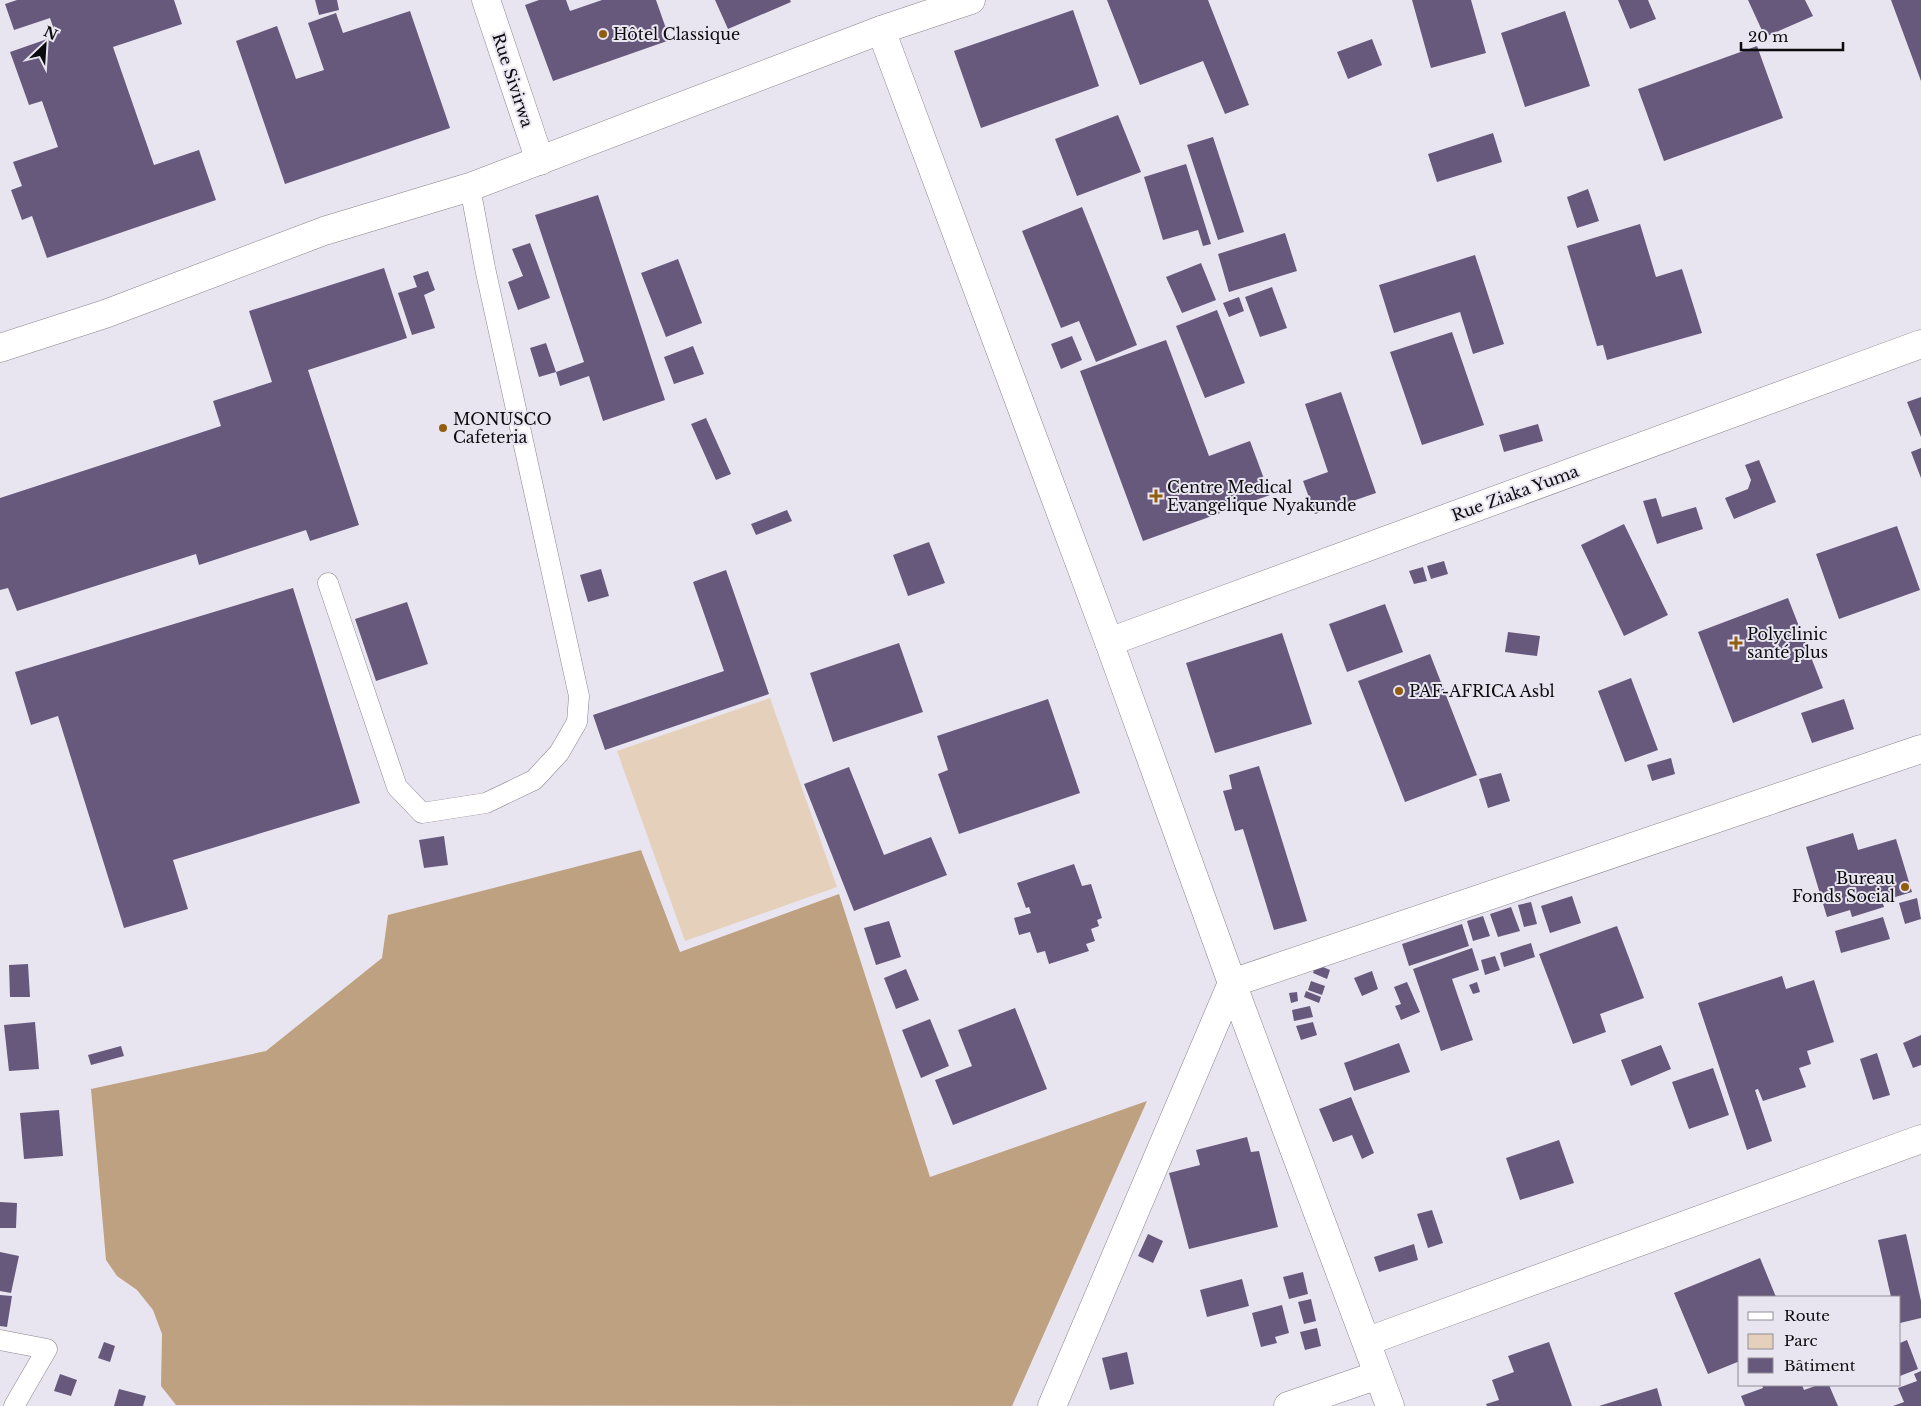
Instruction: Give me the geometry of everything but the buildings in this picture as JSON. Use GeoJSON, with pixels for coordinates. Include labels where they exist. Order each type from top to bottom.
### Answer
{"type":"FeatureCollection","features":[{"type":"Feature","properties":{"kind":"main road","name":"Rue Sivirwa"},"geometry":{"type":"LineString","coordinates":[[486,0],[540,160]]}},
{"type":"Feature","properties":{"kind":"main road"},"geometry":{"type":"LineString","coordinates":[[0,348],[104,314],[324,230],[470,187],[881,30],[971,0]]}},
{"type":"Feature","properties":{"kind":"main road"},"geometry":{"type":"LineString","coordinates":[[881,30],[1109,642],[1232,983],[1368,1342],[1390,1406]]}},
{"type":"Feature","properties":{"kind":"main road","name":"Rue Ziaka Yuma"},"geometry":{"type":"LineString","coordinates":[[1109,642],[1921,344]]}},
{"type":"Feature","properties":{"kind":"main road"},"geometry":{"type":"LineString","coordinates":[[1052,1406],[1232,983],[1921,749]]}},
{"type":"Feature","properties":{"kind":"main road"},"geometry":{"type":"LineString","coordinates":[[1368,1342],[1921,1139]]}},
{"type":"Feature","properties":{"kind":"main road"},"geometry":{"type":"LineString","coordinates":[[1288,1406],[1378,1375]]}},
{"type":"Feature","properties":{"kind":"lane"},"geometry":{"type":"LineString","coordinates":[[328,583],[397,787],[422,812],[486,803],[534,780],[559,753],[576,722],[579,696],[485,268],[470,187]]}},
{"type":"Feature","properties":{"kind":"lane"},"geometry":{"type":"LineString","coordinates":[[0,1340],[47,1349],[14,1406]]}},
{"type":"Feature","properties":{"kind":"green space"},"geometry":{"type":"Polygon","coordinates":[[[770,698],[837,887],[685,941],[617,751],[770,698]]]}},
{"type":"Feature","properties":{"kind":"shaded area"},"geometry":{"type":"Polygon","coordinates":[[[641,850],[680,952],[839,894],[930,1177],[1147,1101],[1012,1406],[176,1405],[161,1386],[162,1334],[153,1310],[137,1290],[117,1276],[106,1260],[91,1089],[266,1051],[382,958],[388,915],[641,850]]]}},
{"type":"Feature","properties":{"kind":"place","name":"Hôtel Classique"},"geometry":{"type":"Point","coordinates":[603,34]}},
{"type":"Feature","properties":{"kind":"place","name":"MONUSCO Cafeteria"},"geometry":{"type":"Point","coordinates":[443,428]}},
{"type":"Feature","properties":{"kind":"place","name":"Centre Medical Evangelique Nyakunde"},"geometry":{"type":"Point","coordinates":[1156,496]}},
{"type":"Feature","properties":{"kind":"place","name":"Polyclinic santé plus"},"geometry":{"type":"Point","coordinates":[1736,643]}},
{"type":"Feature","properties":{"kind":"place","name":"PAF-AFRICA Asbl"},"geometry":{"type":"Point","coordinates":[1399,691]}},
{"type":"Feature","properties":{"kind":"place","name":"Bureau Fonds Social"},"geometry":{"type":"Point","coordinates":[1905,887]}}]}
